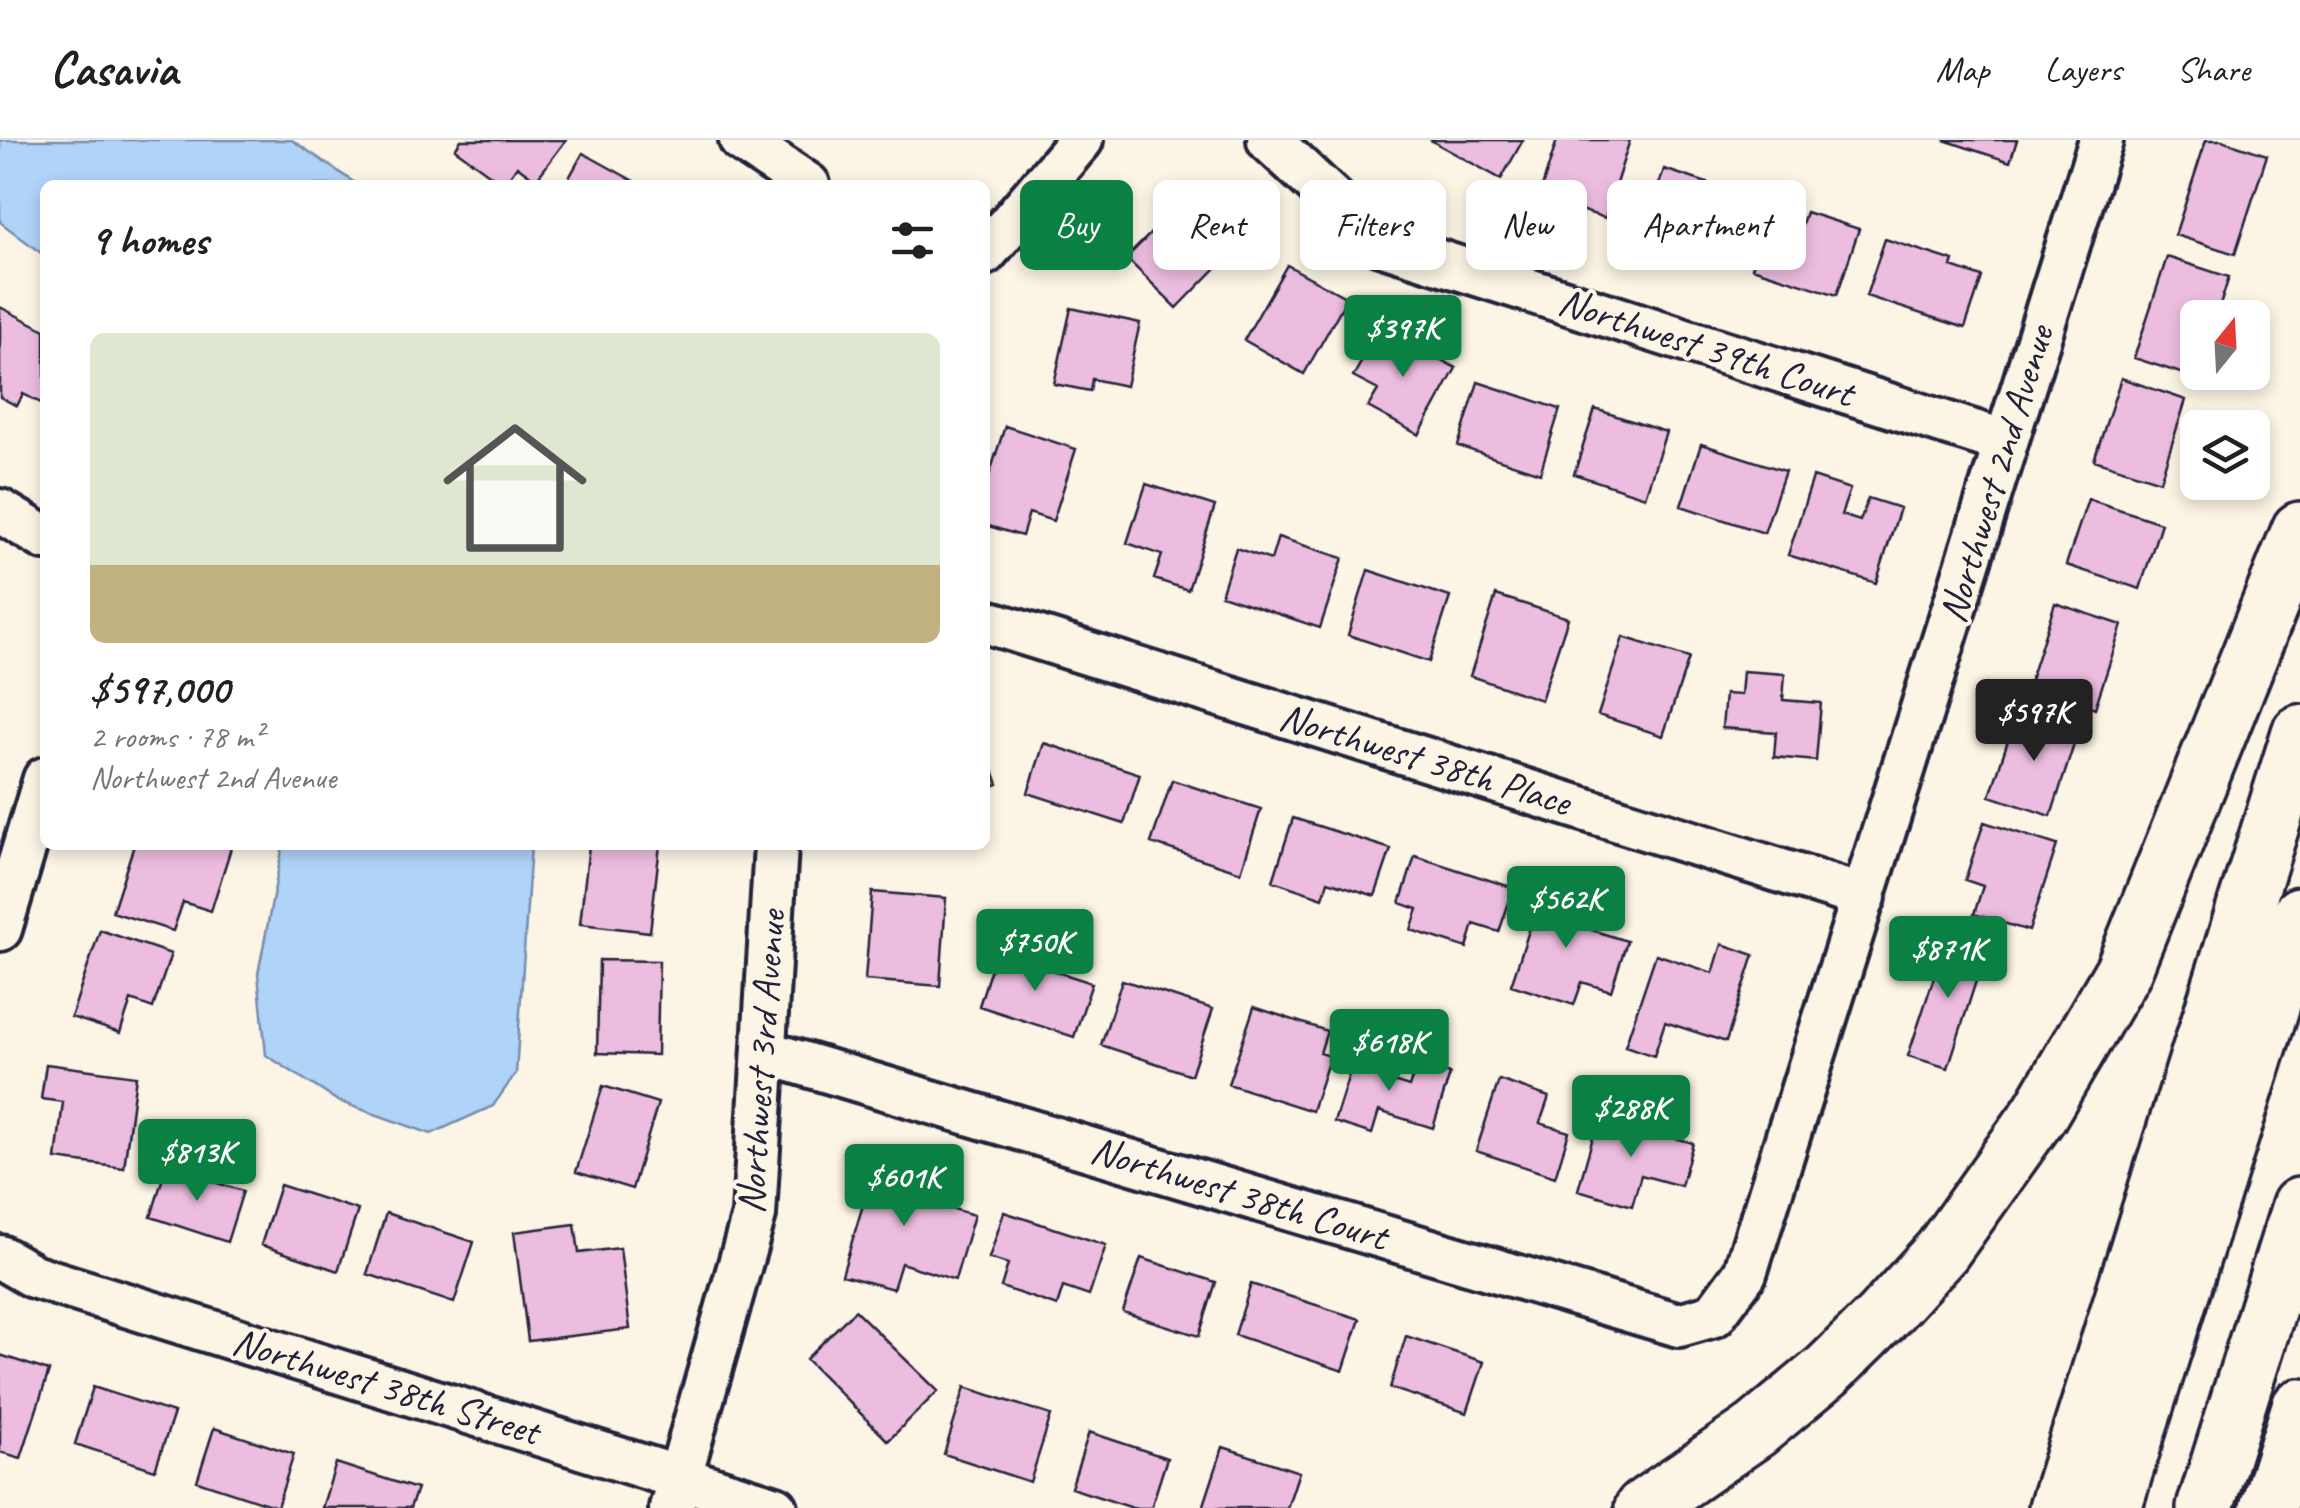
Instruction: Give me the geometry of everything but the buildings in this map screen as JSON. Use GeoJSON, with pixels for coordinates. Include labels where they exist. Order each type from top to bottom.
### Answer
{"type":"FeatureCollection","features":[{"type":"Feature","properties":{"kind":"highway"},"geometry":{"type":"LineString","coordinates":[[1643,1508],[1756,1430],[1827,1371],[1882,1317],[1942,1251],[2040,1113],[2123,970],[2300,530]]}},
{"type":"Feature","properties":{"kind":"highway"},"geometry":{"type":"LineString","coordinates":[[2058,1508],[2300,733]]}},
{"type":"Feature","properties":{"kind":"highway"},"geometry":{"type":"LineString","coordinates":[[2113,1508],[2300,915]]}},
{"type":"Feature","properties":{"kind":"highway"},"geometry":{"type":"LineString","coordinates":[[2205,1508],[2300,1206]]}},
{"type":"Feature","properties":{"kind":"highway"},"geometry":{"type":"LineString","coordinates":[[2268,1508],[2300,1407]]}},
{"type":"Feature","properties":{"kind":"street"},"geometry":{"type":"LineString","coordinates":[[740,140],[800,180]]}},
{"type":"Feature","properties":{"kind":"street"},"geometry":{"type":"LineString","coordinates":[[990,247],[1081,140]]}},
{"type":"Feature","properties":{"kind":"street","name":"Northwest 39th Court"},"geometry":{"type":"LineString","coordinates":[[1269,140],[1380,243],[2006,442]]}},
{"type":"Feature","properties":{"kind":"street","name":"Northwest 2nd Avenue"},"geometry":{"type":"LineString","coordinates":[[1714,1315],[1744,1273],[2101,140]]}},
{"type":"Feature","properties":{"kind":"street"},"geometry":{"type":"LineString","coordinates":[[0,511],[40,535]]}},
{"type":"Feature","properties":{"kind":"street","name":"Northwest 38th Place"},"geometry":{"type":"LineString","coordinates":[[990,623],[1864,897]]}},
{"type":"Feature","properties":{"kind":"street"},"geometry":{"type":"LineString","coordinates":[[0,929],[40,797]]}},
{"type":"Feature","properties":{"kind":"street","name":"Northwest 3rd Avenue"},"geometry":{"type":"LineString","coordinates":[[675,1493],[754,1215],[776,850]]}},
{"type":"Feature","properties":{"kind":"street","name":"Northwest 38th Court"},"geometry":{"type":"LineString","coordinates":[[764,1052],[1679,1324],[1714,1315]]}},
{"type":"Feature","properties":{"kind":"street","name":"Northwest 38th Street"},"geometry":{"type":"LineString","coordinates":[[0,1257],[33,1276],[675,1493],[776,1508]]}},
{"type":"Feature","properties":{"kind":"water"},"geometry":{"type":"Polygon","coordinates":[[[0,140],[292,140],[351,180],[40,180],[40,252],[0,222],[0,140]]]}},
{"type":"Feature","properties":{"kind":"water"},"geometry":{"type":"Polygon","coordinates":[[[282,850],[531,850],[516,1073],[493,1106],[431,1134],[338,1101],[266,1055],[258,974],[282,850]]]}}]}
